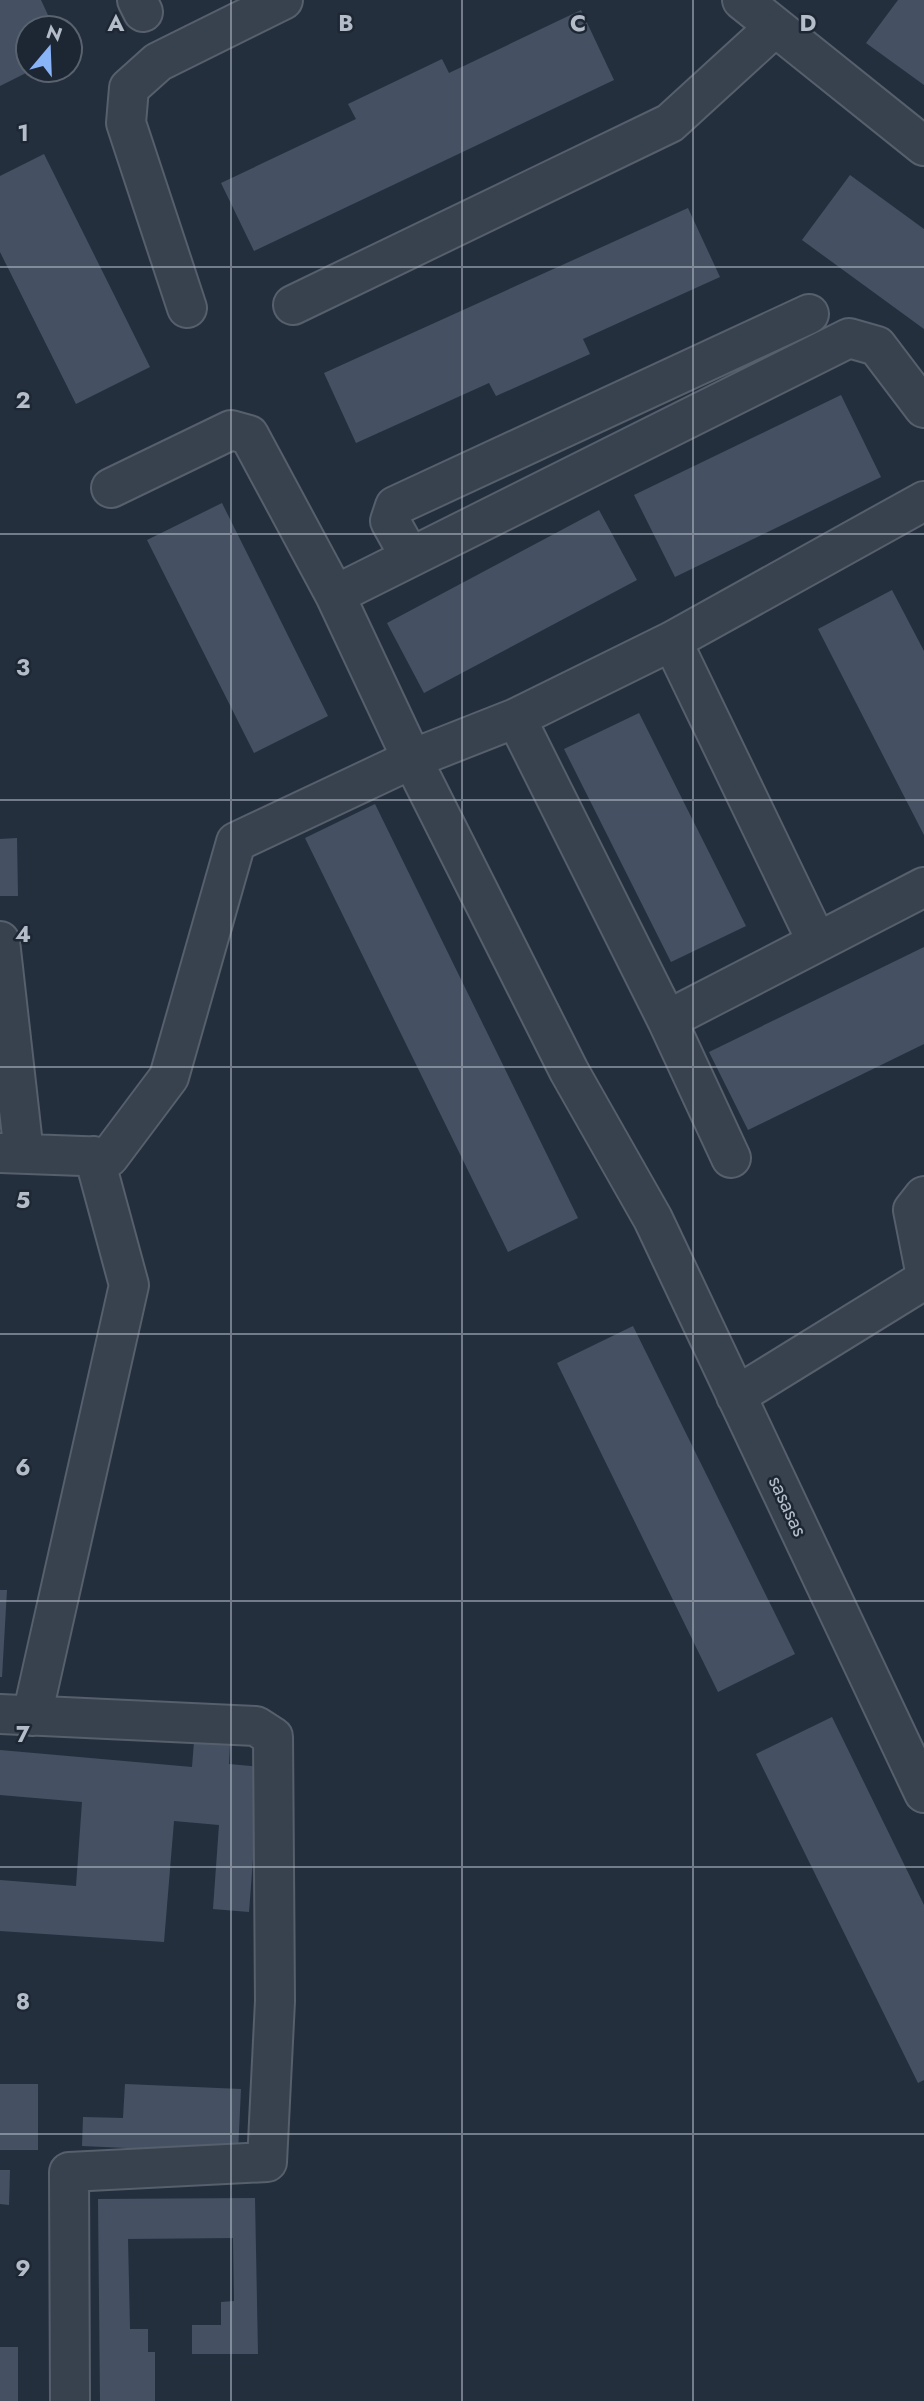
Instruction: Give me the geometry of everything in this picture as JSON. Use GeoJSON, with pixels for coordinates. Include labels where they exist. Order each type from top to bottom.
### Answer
{"type":"FeatureCollection","features":[{"type":"Feature","properties":{"kind":"street"},"geometry":{"type":"LineString","coordinates":[[187,308],[125,123],[129,88],[158,62],[283,0]]}},
{"type":"Feature","properties":{"kind":"street"},"geometry":{"type":"LineString","coordinates":[[742,0],[924,146]]}},
{"type":"Feature","properties":{"kind":"street"},"geometry":{"type":"LineString","coordinates":[[293,305],[670,122],[775,27]]}},
{"type":"Feature","properties":{"kind":"street"},"geometry":{"type":"LineString","coordinates":[[410,557],[390,522],[395,506],[810,314]]}},
{"type":"Feature","properties":{"kind":"street"},"geometry":{"type":"LineString","coordinates":[[771,331],[791,367]]}},
{"type":"Feature","properties":{"kind":"street"},"geometry":{"type":"LineString","coordinates":[[335,595],[849,338],[877,346],[924,408]]}},
{"type":"Feature","properties":{"kind":"street"},"geometry":{"type":"LineString","coordinates":[[643,391],[664,430]]}},
{"type":"Feature","properties":{"kind":"street","name":"sasasas"},"geometry":{"type":"LineString","coordinates":[[111,488],[231,430],[249,435],[335,595],[412,758],[569,1071],[653,1219],[924,1793]]}},
{"type":"Feature","properties":{"kind":"street"},"geometry":{"type":"LineString","coordinates":[[520,448],[543,491]]}},
{"type":"Feature","properties":{"kind":"street"},"geometry":{"type":"LineString","coordinates":[[0,941],[12,1154],[109,1157],[169,1077],[236,842],[412,758],[516,718],[920,513]]}},
{"type":"Feature","properties":{"kind":"street"},"geometry":{"type":"LineString","coordinates":[[672,641],[817,942]]}},
{"type":"Feature","properties":{"kind":"street"},"geometry":{"type":"LineString","coordinates":[[516,718],[667,1020],[732,1158]]}},
{"type":"Feature","properties":{"kind":"street"},"geometry":{"type":"LineString","coordinates":[[667,1020],[924,887]]}},
{"type":"Feature","properties":{"kind":"street"},"geometry":{"type":"LineString","coordinates":[[70,2401],[69,2172],[267,2162],[275,2000],[272,1737],[256,1726],[16,1715],[129,1284],[94,1156]]}},
{"type":"Feature","properties":{"kind":"street"},"geometry":{"type":"LineString","coordinates":[[924,1196],[913,1210],[924,1266]]}},
{"type":"Feature","properties":{"kind":"street"},"geometry":{"type":"LineString","coordinates":[[736,1396],[924,1280]]}},
{"type":"Feature","properties":{"kind":"building"},"geometry":{"type":"Polygon","coordinates":[[[0,0],[41,0],[48,14],[14,14],[14,79],[0,86],[0,0]]]}},
{"type":"Feature","properties":{"kind":"building"},"geometry":{"type":"Polygon","coordinates":[[[898,0],[924,0],[924,85],[866,43],[898,0]]]}},
{"type":"Feature","properties":{"kind":"building"},"geometry":{"type":"Polygon","coordinates":[[[581,10],[614,80],[254,251],[221,183],[356,119],[348,104],[442,59],[449,73],[581,10]]]}},
{"type":"Feature","properties":{"kind":"building"},"geometry":{"type":"Polygon","coordinates":[[[44,154],[150,367],[76,404],[0,252],[0,176],[44,154]]]}},
{"type":"Feature","properties":{"kind":"building"},"geometry":{"type":"Polygon","coordinates":[[[850,175],[924,229],[924,329],[802,240],[850,175]]]}},
{"type":"Feature","properties":{"kind":"building"},"geometry":{"type":"Polygon","coordinates":[[[688,208],[720,277],[583,339],[590,354],[496,396],[489,383],[356,443],[324,373],[688,208]]]}},
{"type":"Feature","properties":{"kind":"building"},"geometry":{"type":"Polygon","coordinates":[[[841,395],[881,477],[675,577],[634,495],[841,395]]]}},
{"type":"Feature","properties":{"kind":"building"},"geometry":{"type":"Polygon","coordinates":[[[222,503],[328,716],[254,753],[147,540],[222,503]]]}},
{"type":"Feature","properties":{"kind":"building"},"geometry":{"type":"Polygon","coordinates":[[[599,510],[637,580],[424,693],[387,623],[599,510]]]}},
{"type":"Feature","properties":{"kind":"building"},"geometry":{"type":"Polygon","coordinates":[[[892,590],[924,651],[924,835],[818,629],[892,590]]]}},
{"type":"Feature","properties":{"kind":"building"},"geometry":{"type":"Polygon","coordinates":[[[639,713],[746,926],[671,962],[564,749],[639,713]]]}},
{"type":"Feature","properties":{"kind":"building"},"geometry":{"type":"Polygon","coordinates":[[[375,804],[578,1218],[508,1252],[305,838],[375,804]]]}},
{"type":"Feature","properties":{"kind":"building"},"geometry":{"type":"Polygon","coordinates":[[[17,838],[18,896],[0,896],[0,839],[17,838]]]}},
{"type":"Feature","properties":{"kind":"building"},"geometry":{"type":"Polygon","coordinates":[[[924,947],[924,1044],[748,1130],[709,1052],[924,947]]]}},
{"type":"Feature","properties":{"kind":"building"},"geometry":{"type":"Polygon","coordinates":[[[633,1326],[795,1654],[718,1692],[557,1363],[633,1326]]]}},
{"type":"Feature","properties":{"kind":"building"},"geometry":{"type":"Polygon","coordinates":[[[0,1590],[7,1590],[2,1677],[0,1677],[0,1590]]]}},
{"type":"Feature","properties":{"kind":"building"},"geometry":{"type":"Polygon","coordinates":[[[832,1717],[924,1905],[924,2080],[918,2083],[756,1754],[832,1717]]]}},
{"type":"Feature","properties":{"kind":"building"},"geometry":{"type":"Polygon","coordinates":[[[194,1742],[230,1745],[229,1764],[260,1767],[249,1912],[213,1909],[219,1825],[174,1821],[164,1942],[0,1931],[0,1880],[76,1886],[82,1802],[0,1795],[0,1750],[192,1767],[194,1742]]]}},
{"type":"Feature","properties":{"kind":"building"},"geometry":{"type":"Polygon","coordinates":[[[0,2084],[38,2084],[38,2150],[0,2150],[0,2084]]]}},
{"type":"Feature","properties":{"kind":"building"},"geometry":{"type":"Polygon","coordinates":[[[125,2084],[241,2089],[238,2153],[82,2146],[83,2117],[123,2118],[125,2084]]]}},
{"type":"Feature","properties":{"kind":"building"},"geometry":{"type":"Polygon","coordinates":[[[0,2170],[10,2170],[9,2205],[0,2204],[0,2170]]]}},
{"type":"Feature","properties":{"kind":"building"},"geometry":{"type":"Polygon","coordinates":[[[255,2198],[258,2354],[192,2354],[192,2325],[221,2325],[221,2302],[234,2301],[233,2238],[128,2239],[130,2329],[148,2329],[148,2352],[155,2352],[155,2401],[100,2401],[98,2199],[255,2198]]]}},
{"type":"Feature","properties":{"kind":"building"},"geometry":{"type":"Polygon","coordinates":[[[0,2347],[18,2347],[18,2401],[0,2401],[0,2347]]]}}]}
